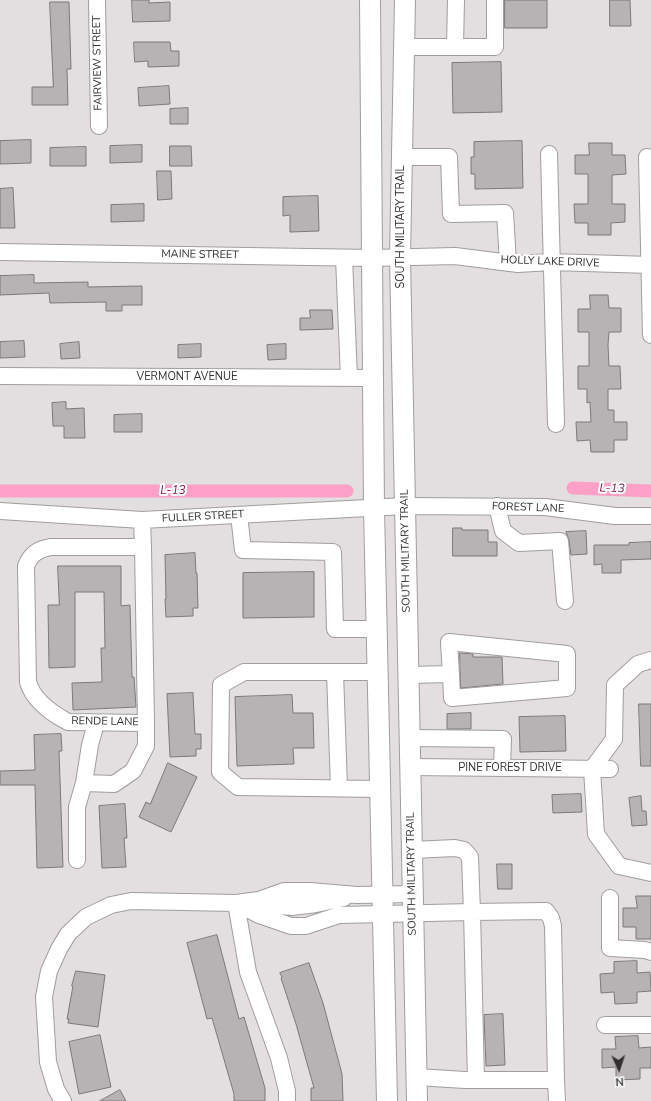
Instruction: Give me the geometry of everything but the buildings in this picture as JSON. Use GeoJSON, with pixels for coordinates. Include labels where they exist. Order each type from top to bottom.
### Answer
{"type":"FeatureCollection","features":[{"type":"Feature","properties":{"kind":"main road"},"geometry":{"type":"LineString","coordinates":[[370,0],[374,508],[387,1101]]}},
{"type":"Feature","properties":{"kind":"main road","name":"SOUTH MILITARY TRAIL"},"geometry":{"type":"LineString","coordinates":[[404,0],[400,257],[417,1101]]}},
{"type":"Feature","properties":{"kind":"street","name":"FAIRVIEW STREET"},"geometry":{"type":"LineString","coordinates":[[97,0],[99,126]]}},
{"type":"Feature","properties":{"kind":"street"},"geometry":{"type":"LineString","coordinates":[[455,47],[456,0]]}},
{"type":"Feature","properties":{"kind":"street"},"geometry":{"type":"LineString","coordinates":[[404,47],[495,47],[495,0]]}},
{"type":"Feature","properties":{"kind":"street"},"geometry":{"type":"LineString","coordinates":[[549,154],[556,424]]}},
{"type":"Feature","properties":{"kind":"street"},"geometry":{"type":"LineString","coordinates":[[402,157],[449,157],[452,214],[505,213],[508,263]]}},
{"type":"Feature","properties":{"kind":"street"},"geometry":{"type":"LineString","coordinates":[[647,157],[651,335]]}},
{"type":"Feature","properties":{"kind":"street","name":"MAINE STREET"},"geometry":{"type":"LineString","coordinates":[[0,252],[344,258],[400,257]]}},
{"type":"Feature","properties":{"kind":"street","name":"HOLLY LAKE DRIVE"},"geometry":{"type":"LineString","coordinates":[[400,257],[455,256],[508,263],[551,262],[650,265]]}},
{"type":"Feature","properties":{"kind":"street"},"geometry":{"type":"LineString","coordinates":[[344,258],[349,378]]}},
{"type":"Feature","properties":{"kind":"street","name":"VERMONT AVENUE"},"geometry":{"type":"LineString","coordinates":[[0,376],[373,378]]}},
{"type":"Feature","properties":{"kind":"street","name":"FOREST LANE"},"geometry":{"type":"LineString","coordinates":[[405,506],[546,506],[615,516],[651,516]]}},
{"type":"Feature","properties":{"kind":"street","name":"FULLER STREET"},"geometry":{"type":"LineString","coordinates":[[0,511],[142,520],[405,506]]}},
{"type":"Feature","properties":{"kind":"street"},"geometry":{"type":"LineString","coordinates":[[497,506],[502,531],[518,542],[560,541],[565,601]]}},
{"type":"Feature","properties":{"kind":"street"},"geometry":{"type":"LineString","coordinates":[[239,515],[243,550],[333,552],[335,629],[376,629]]}},
{"type":"Feature","properties":{"kind":"street","name":"RENDE LANE"},"geometry":{"type":"LineString","coordinates":[[142,520],[143,547],[146,723],[68,722],[60,718],[31,691],[27,673],[26,566],[29,558],[35,552],[43,548],[51,547],[143,547]]}},
{"type":"Feature","properties":{"kind":"street"},"geometry":{"type":"LineString","coordinates":[[449,642],[567,654],[567,688],[452,698],[451,674],[449,642]]}},
{"type":"Feature","properties":{"kind":"street"},"geometry":{"type":"LineString","coordinates":[[651,660],[638,664],[616,685],[614,740],[592,769],[596,834],[619,866],[651,873]]}},
{"type":"Feature","properties":{"kind":"street"},"geometry":{"type":"LineString","coordinates":[[377,672],[244,672],[221,685],[220,772],[238,787],[380,789]]}},
{"type":"Feature","properties":{"kind":"street"},"geometry":{"type":"LineString","coordinates":[[335,672],[339,788]]}},
{"type":"Feature","properties":{"kind":"street"},"geometry":{"type":"LineString","coordinates":[[408,675],[451,674]]}},
{"type":"Feature","properties":{"kind":"street"},"geometry":{"type":"LineString","coordinates":[[76,860],[77,807],[84,783],[90,745],[96,723]]}},
{"type":"Feature","properties":{"kind":"street"},"geometry":{"type":"LineString","coordinates":[[84,783],[114,784],[133,771],[146,746],[146,723]]}},
{"type":"Feature","properties":{"kind":"street"},"geometry":{"type":"LineString","coordinates":[[410,738],[502,739],[502,768]]}},
{"type":"Feature","properties":{"kind":"street","name":"PINE FOREST DRIVE"},"geometry":{"type":"LineString","coordinates":[[410,767],[610,769]]}},
{"type":"Feature","properties":{"kind":"street"},"geometry":{"type":"LineString","coordinates":[[412,850],[455,848],[464,850],[470,857],[476,1080]]}},
{"type":"Feature","properties":{"kind":"street"},"geometry":{"type":"LineString","coordinates":[[63,1101],[56,1089],[48,1062],[44,997],[49,972],[59,949],[68,934],[86,917],[111,905],[131,901],[236,903],[259,900],[284,891],[310,890],[357,895],[413,894]]}},
{"type":"Feature","properties":{"kind":"street"},"geometry":{"type":"LineString","coordinates":[[236,903],[259,916],[276,913],[292,907],[316,904],[357,895]]}},
{"type":"Feature","properties":{"kind":"street"},"geometry":{"type":"LineString","coordinates":[[610,898],[610,948],[645,950],[651,952]]}},
{"type":"Feature","properties":{"kind":"street"},"geometry":{"type":"LineString","coordinates":[[259,900],[291,926],[306,926],[338,915],[546,912],[551,918],[553,926],[557,1101]]}},
{"type":"Feature","properties":{"kind":"street"},"geometry":{"type":"LineString","coordinates":[[236,903],[248,972],[279,1058],[287,1091],[287,1101]]}},
{"type":"Feature","properties":{"kind":"street"},"geometry":{"type":"LineString","coordinates":[[605,1026],[651,1024]]}},
{"type":"Feature","properties":{"kind":"street"},"geometry":{"type":"LineString","coordinates":[[417,1077],[476,1080],[556,1080]]}},
{"type":"Feature","properties":{"kind":"waterway","name":"L-13"},"geometry":{"type":"LineString","coordinates":[[573,488],[651,491]]}},
{"type":"Feature","properties":{"kind":"waterway","name":"L-13"},"geometry":{"type":"LineString","coordinates":[[0,491],[347,491]]}}]}
